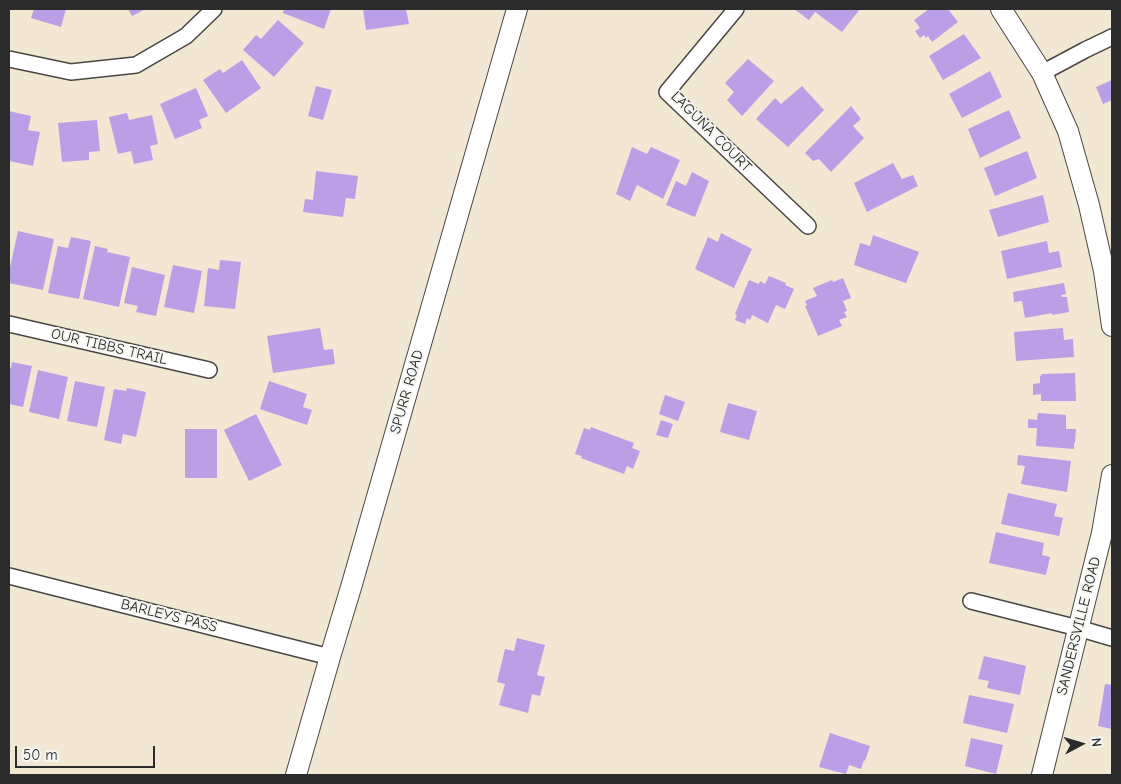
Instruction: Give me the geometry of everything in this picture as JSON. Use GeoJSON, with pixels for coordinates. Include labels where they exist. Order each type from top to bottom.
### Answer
{"type":"FeatureCollection","features":[{"type":"Feature","properties":{"kind":"street"},"geometry":{"type":"LineString","coordinates":[[9,59],[71,72],[136,65],[186,36],[214,9]]}},
{"type":"Feature","properties":{"kind":"street","name":"SPURR ROAD"},"geometry":{"type":"LineString","coordinates":[[296,775],[517,9]]}},
{"type":"Feature","properties":{"kind":"street","name":"LAGUNA COURT"},"geometry":{"type":"LineString","coordinates":[[736,9],[667,92],[808,226]]}},
{"type":"Feature","properties":{"kind":"street"},"geometry":{"type":"LineString","coordinates":[[1001,9],[1042,73],[1068,131],[1089,205],[1104,271],[1112,326]]}},
{"type":"Feature","properties":{"kind":"street"},"geometry":{"type":"LineString","coordinates":[[1042,73],[1112,37]]}},
{"type":"Feature","properties":{"kind":"street","name":"OUR TIBBS TRAIL"},"geometry":{"type":"LineString","coordinates":[[9,324],[209,370]]}},
{"type":"Feature","properties":{"kind":"street","name":"SANDERSVILLE ROAD"},"geometry":{"type":"LineString","coordinates":[[1042,775],[1102,533],[1112,476]]}},
{"type":"Feature","properties":{"kind":"street","name":"BARLEYS PASS"},"geometry":{"type":"LineString","coordinates":[[9,576],[330,656]]}},
{"type":"Feature","properties":{"kind":"street"},"geometry":{"type":"LineString","coordinates":[[971,601],[1112,638]]}},
{"type":"Feature","properties":{"kind":"building"},"geometry":{"type":"Polygon","coordinates":[[[34,9],[66,9],[61,27],[31,18],[34,9]]]}},
{"type":"Feature","properties":{"kind":"building"},"geometry":{"type":"Polygon","coordinates":[[[128,9],[146,9],[132,16],[128,9]]]}},
{"type":"Feature","properties":{"kind":"building"},"geometry":{"type":"Polygon","coordinates":[[[284,9],[331,9],[324,29],[283,13],[284,9]]]}},
{"type":"Feature","properties":{"kind":"building"},"geometry":{"type":"Polygon","coordinates":[[[363,9],[406,9],[409,24],[366,30],[363,9]]]}},
{"type":"Feature","properties":{"kind":"building"},"geometry":{"type":"Polygon","coordinates":[[[794,9],[860,9],[842,32],[815,12],[809,20],[794,9]]]}},
{"type":"Feature","properties":{"kind":"building"},"geometry":{"type":"Polygon","coordinates":[[[929,9],[948,9],[958,22],[932,42],[928,36],[926,38],[924,35],[920,38],[915,31],[920,28],[914,20],[929,9]]]}},
{"type":"Feature","properties":{"kind":"building"},"geometry":{"type":"Polygon","coordinates":[[[278,20],[304,43],[274,77],[243,50],[256,35],[261,39],[278,20]]]}},
{"type":"Feature","properties":{"kind":"building"},"geometry":{"type":"Polygon","coordinates":[[[964,34],[981,58],[943,80],[929,56],[964,34]]]}},
{"type":"Feature","properties":{"kind":"building"},"geometry":{"type":"Polygon","coordinates":[[[748,59],[774,81],[742,116],[727,100],[734,92],[725,83],[748,59]]]}},
{"type":"Feature","properties":{"kind":"building"},"geometry":{"type":"Polygon","coordinates":[[[242,60],[261,88],[226,113],[203,80],[220,69],[223,73],[242,60]]]}},
{"type":"Feature","properties":{"kind":"building"},"geometry":{"type":"Polygon","coordinates":[[[990,71],[1002,97],[962,118],[949,94],[990,71]]]}},
{"type":"Feature","properties":{"kind":"building"},"geometry":{"type":"Polygon","coordinates":[[[1112,80],[1112,100],[1103,104],[1096,87],[1112,80]]]}},
{"type":"Feature","properties":{"kind":"building"},"geometry":{"type":"Polygon","coordinates":[[[316,86],[332,90],[323,120],[308,116],[316,86]]]}},
{"type":"Feature","properties":{"kind":"building"},"geometry":{"type":"Polygon","coordinates":[[[802,86],[824,110],[788,147],[756,119],[775,98],[781,104],[802,86]]]}},
{"type":"Feature","properties":{"kind":"building"},"geometry":{"type":"Polygon","coordinates":[[[196,88],[208,116],[199,120],[202,128],[175,139],[160,104],[196,88]]]}},
{"type":"Feature","properties":{"kind":"building"},"geometry":{"type":"Polygon","coordinates":[[[851,106],[861,119],[853,126],[864,138],[831,172],[819,159],[813,161],[805,153],[851,106]]]}},
{"type":"Feature","properties":{"kind":"building"},"geometry":{"type":"Polygon","coordinates":[[[1009,110],[1021,138],[980,158],[968,129],[1009,110]]]}},
{"type":"Feature","properties":{"kind":"building"},"geometry":{"type":"Polygon","coordinates":[[[9,111],[31,116],[28,130],[40,132],[33,166],[9,161],[9,111]]]}},
{"type":"Feature","properties":{"kind":"building"},"geometry":{"type":"Polygon","coordinates":[[[127,113],[129,120],[152,115],[158,144],[150,146],[153,160],[134,164],[131,151],[118,154],[109,117],[127,113]]]}},
{"type":"Feature","properties":{"kind":"building"},"geometry":{"type":"Polygon","coordinates":[[[97,120],[100,151],[89,152],[89,160],[62,162],[58,123],[97,120]]]}},
{"type":"Feature","properties":{"kind":"building"},"geometry":{"type":"Polygon","coordinates":[[[632,147],[647,154],[651,147],[680,160],[663,199],[637,185],[630,201],[616,194],[632,147]]]}},
{"type":"Feature","properties":{"kind":"building"},"geometry":{"type":"Polygon","coordinates":[[[1027,151],[1037,178],[995,196],[984,168],[1027,151]]]}},
{"type":"Feature","properties":{"kind":"building"},"geometry":{"type":"Polygon","coordinates":[[[893,163],[902,179],[913,175],[918,186],[867,212],[854,183],[893,163]]]}},
{"type":"Feature","properties":{"kind":"building"},"geometry":{"type":"Polygon","coordinates":[[[316,171],[358,176],[355,199],[346,198],[343,217],[303,212],[305,199],[313,200],[316,171]]]}},
{"type":"Feature","properties":{"kind":"building"},"geometry":{"type":"Polygon","coordinates":[[[692,172],[709,181],[695,217],[666,205],[676,181],[686,186],[692,172]]]}},
{"type":"Feature","properties":{"kind":"building"},"geometry":{"type":"Polygon","coordinates":[[[1043,195],[1049,222],[998,237],[989,210],[1043,195]]]}},
{"type":"Feature","properties":{"kind":"building"},"geometry":{"type":"Polygon","coordinates":[[[18,231],[54,239],[43,290],[9,283],[9,272],[18,231]]]}},
{"type":"Feature","properties":{"kind":"building"},"geometry":{"type":"Polygon","coordinates":[[[721,233],[752,249],[734,288],[695,269],[708,237],[718,242],[721,233]]]}},
{"type":"Feature","properties":{"kind":"building"},"geometry":{"type":"Polygon","coordinates":[[[873,235],[919,252],[906,283],[854,265],[860,243],[870,246],[873,235]]]}},
{"type":"Feature","properties":{"kind":"building"},"geometry":{"type":"Polygon","coordinates":[[[71,237],[91,241],[79,299],[48,293],[58,246],[68,248],[71,237]]]}},
{"type":"Feature","properties":{"kind":"building"},"geometry":{"type":"Polygon","coordinates":[[[1047,241],[1049,253],[1059,251],[1062,267],[1007,279],[1001,251],[1047,241]]]}},
{"type":"Feature","properties":{"kind":"building"},"geometry":{"type":"Polygon","coordinates":[[[95,246],[108,249],[107,252],[130,257],[119,307],[83,299],[95,246]]]}},
{"type":"Feature","properties":{"kind":"building"},"geometry":{"type":"Polygon","coordinates":[[[220,260],[241,262],[235,309],[204,306],[208,268],[219,270],[220,260]]]}},
{"type":"Feature","properties":{"kind":"building"},"geometry":{"type":"Polygon","coordinates":[[[173,265],[202,271],[194,313],[164,307],[173,265]]]}},
{"type":"Feature","properties":{"kind":"building"},"geometry":{"type":"Polygon","coordinates":[[[132,267],[165,275],[156,316],[136,312],[138,306],[124,303],[132,267]]]}},
{"type":"Feature","properties":{"kind":"building"},"geometry":{"type":"Polygon","coordinates":[[[769,276],[786,283],[785,285],[794,289],[785,309],[776,305],[768,323],[752,315],[750,320],[747,318],[745,324],[735,320],[737,315],[735,314],[749,280],[759,284],[760,281],[765,284],[769,276]]]}},
{"type":"Feature","properties":{"kind":"building"},"geometry":{"type":"Polygon","coordinates":[[[843,278],[851,298],[843,301],[847,311],[844,312],[847,317],[839,320],[842,326],[818,336],[805,306],[807,305],[805,301],[817,296],[813,288],[832,280],[833,282],[843,278]]]}},
{"type":"Feature","properties":{"kind":"building"},"geometry":{"type":"Polygon","coordinates":[[[1064,283],[1066,294],[1061,295],[1062,297],[1067,297],[1069,312],[1025,318],[1022,301],[1014,302],[1013,292],[1064,283]]]}},
{"type":"Feature","properties":{"kind":"building"},"geometry":{"type":"Polygon","coordinates":[[[320,328],[324,350],[333,349],[335,364],[273,373],[267,336],[320,328]]]}},
{"type":"Feature","properties":{"kind":"building"},"geometry":{"type":"Polygon","coordinates":[[[1063,328],[1064,340],[1073,339],[1074,357],[1016,361],[1014,332],[1063,328]]]}},
{"type":"Feature","properties":{"kind":"building"},"geometry":{"type":"Polygon","coordinates":[[[12,362],[32,366],[23,407],[9,404],[9,368],[11,368],[12,362]]]}},
{"type":"Feature","properties":{"kind":"building"},"geometry":{"type":"Polygon","coordinates":[[[38,370],[68,377],[59,419],[29,412],[38,370]]]}},
{"type":"Feature","properties":{"kind":"building"},"geometry":{"type":"Polygon","coordinates":[[[1075,373],[1076,401],[1041,401],[1041,394],[1033,395],[1033,384],[1040,383],[1040,376],[1042,374],[1075,373]]]}},
{"type":"Feature","properties":{"kind":"building"},"geometry":{"type":"Polygon","coordinates":[[[75,381],[105,387],[97,427],[67,421],[75,381]]]}},
{"type":"Feature","properties":{"kind":"building"},"geometry":{"type":"Polygon","coordinates":[[[269,381],[307,394],[303,407],[312,410],[307,425],[260,409],[269,381]]]}},
{"type":"Feature","properties":{"kind":"building"},"geometry":{"type":"Polygon","coordinates":[[[127,388],[146,392],[136,437],[123,434],[121,444],[104,440],[114,389],[126,391],[127,388]]]}},
{"type":"Feature","properties":{"kind":"building"},"geometry":{"type":"Polygon","coordinates":[[[665,395],[685,402],[678,421],[659,414],[665,395]]]}},
{"type":"Feature","properties":{"kind":"building"},"geometry":{"type":"Polygon","coordinates":[[[728,403],[757,411],[749,440],[720,432],[728,403]]]}},
{"type":"Feature","properties":{"kind":"building"},"geometry":{"type":"Polygon","coordinates":[[[1038,413],[1066,415],[1066,429],[1076,429],[1074,449],[1036,446],[1037,428],[1028,428],[1028,419],[1037,420],[1038,413]]]}},
{"type":"Feature","properties":{"kind":"building"},"geometry":{"type":"Polygon","coordinates":[[[256,414],[282,465],[249,481],[224,430],[256,414]]]}},
{"type":"Feature","properties":{"kind":"building"},"geometry":{"type":"Polygon","coordinates":[[[661,420],[673,424],[668,438],[656,435],[661,420]]]}},
{"type":"Feature","properties":{"kind":"building"},"geometry":{"type":"Polygon","coordinates":[[[591,427],[634,443],[632,448],[640,451],[633,469],[627,466],[624,474],[575,454],[584,428],[590,430],[591,427]]]}},
{"type":"Feature","properties":{"kind":"building"},"geometry":{"type":"Polygon","coordinates":[[[185,429],[217,429],[217,478],[185,478],[185,429]]]}},
{"type":"Feature","properties":{"kind":"building"},"geometry":{"type":"Polygon","coordinates":[[[1018,455],[1071,461],[1067,492],[1021,484],[1025,466],[1017,465],[1018,455]]]}},
{"type":"Feature","properties":{"kind":"building"},"geometry":{"type":"Polygon","coordinates":[[[1008,493],[1057,504],[1054,516],[1063,518],[1059,536],[1001,524],[1008,493]]]}},
{"type":"Feature","properties":{"kind":"building"},"geometry":{"type":"Polygon","coordinates":[[[996,532],[1044,543],[1042,555],[1050,557],[1046,575],[989,563],[996,532]]]}},
{"type":"Feature","properties":{"kind":"building"},"geometry":{"type":"Polygon","coordinates":[[[517,638],[545,645],[537,675],[545,677],[540,696],[532,694],[528,713],[499,705],[505,684],[497,682],[505,649],[514,651],[517,638]]]}},
{"type":"Feature","properties":{"kind":"building"},"geometry":{"type":"Polygon","coordinates":[[[984,656],[1026,666],[1020,695],[987,688],[989,681],[978,679],[984,656]]]}},
{"type":"Feature","properties":{"kind":"building"},"geometry":{"type":"Polygon","coordinates":[[[1105,684],[1112,685],[1112,729],[1098,726],[1105,684]]]}},
{"type":"Feature","properties":{"kind":"building"},"geometry":{"type":"Polygon","coordinates":[[[969,695],[1014,704],[1007,733],[963,723],[969,695]]]}},
{"type":"Feature","properties":{"kind":"building"},"geometry":{"type":"Polygon","coordinates":[[[830,733],[870,746],[861,769],[849,765],[846,774],[819,767],[830,733]]]}},
{"type":"Feature","properties":{"kind":"building"},"geometry":{"type":"Polygon","coordinates":[[[971,738],[1003,745],[996,774],[965,766],[971,738]]]}}]}
